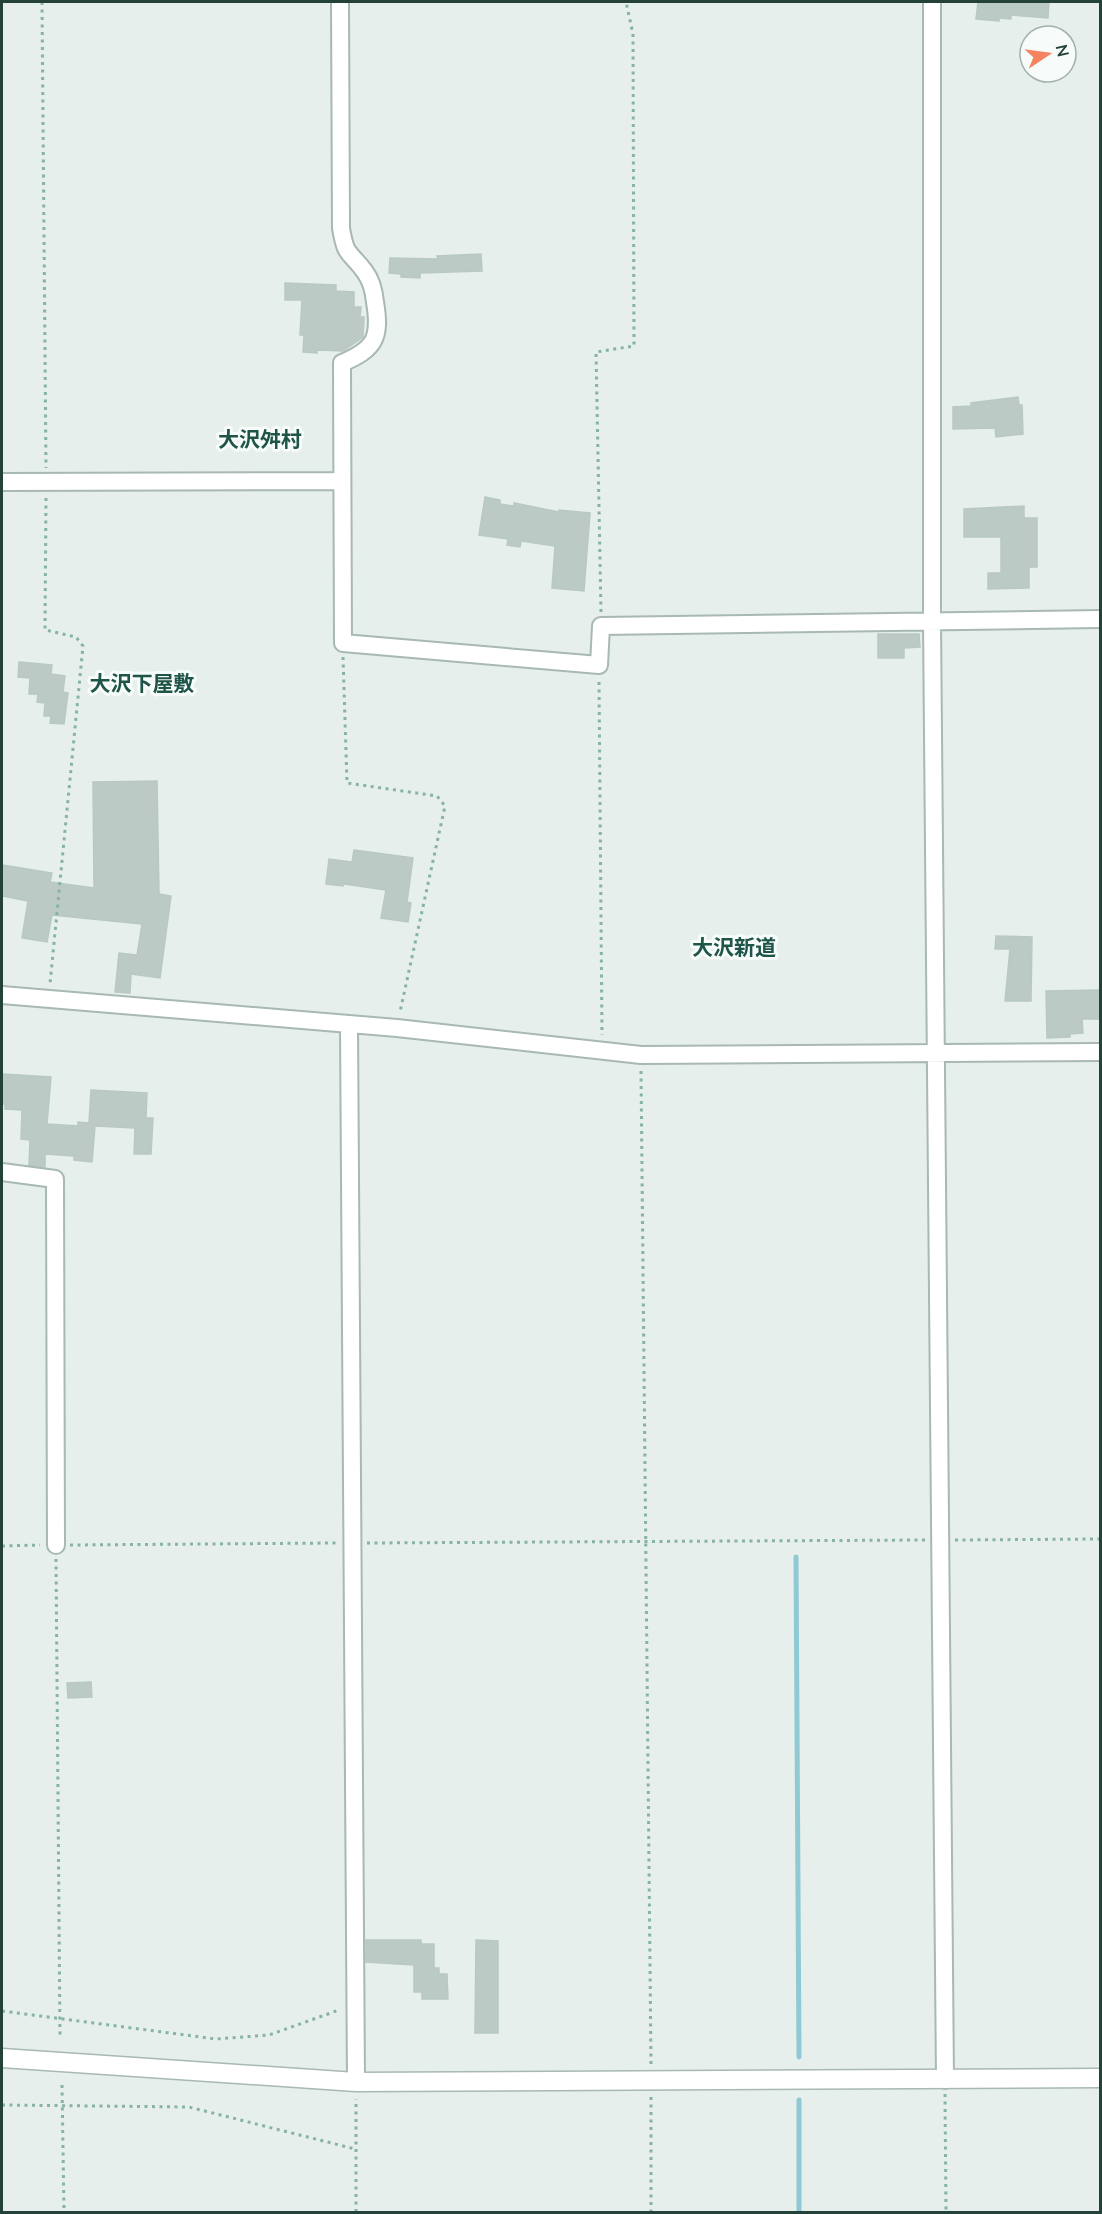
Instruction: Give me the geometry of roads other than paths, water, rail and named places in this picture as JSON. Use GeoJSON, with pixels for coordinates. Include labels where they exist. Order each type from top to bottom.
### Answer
{"type":"FeatureCollection","features":[{"type":"Feature","properties":{"kind":"street"},"geometry":{"type":"LineString","coordinates":[[340,2],[341,228],[345,250],[365,272],[374,292],[379,326],[372,343],[358,356],[342,363],[342,643],[599,665],[601,626],[1101,619]]}},
{"type":"Feature","properties":{"kind":"street"},"geometry":{"type":"LineString","coordinates":[[932,2],[932,621],[938,1051],[945,2080]]}},
{"type":"Feature","properties":{"kind":"street"},"geometry":{"type":"LineString","coordinates":[[2,482],[342,481]]}},
{"type":"Feature","properties":{"kind":"street"},"geometry":{"type":"LineString","coordinates":[[2,995],[349,1026],[397,1028],[602,1053],[641,1055],[938,1051],[1101,1052]]}},
{"type":"Feature","properties":{"kind":"street"},"geometry":{"type":"LineString","coordinates":[[349,1026],[356,2082]]}},
{"type":"Feature","properties":{"kind":"street"},"geometry":{"type":"LineString","coordinates":[[2,1172],[55,1179],[56,1545]]}},
{"type":"Feature","properties":{"kind":"street"},"geometry":{"type":"LineString","coordinates":[[2,2058],[356,2082],[1101,2078]]}},
{"type":"Feature","properties":{"kind":"waterway"},"geometry":{"type":"LineString","coordinates":[[796,1557],[799,2057]]}},
{"type":"Feature","properties":{"kind":"waterway"},"geometry":{"type":"LineString","coordinates":[[799,2100],[799,2212]]}},
{"type":"Feature","properties":{"kind":"district","name":"大沢舛村"},"geometry":{"type":"Point","coordinates":[260,439]}},
{"type":"Feature","properties":{"kind":"district","name":"大沢下屋敷"},"geometry":{"type":"Point","coordinates":[142,683]}},
{"type":"Feature","properties":{"kind":"district","name":"大沢新道"},"geometry":{"type":"Point","coordinates":[734,947]}}]}
